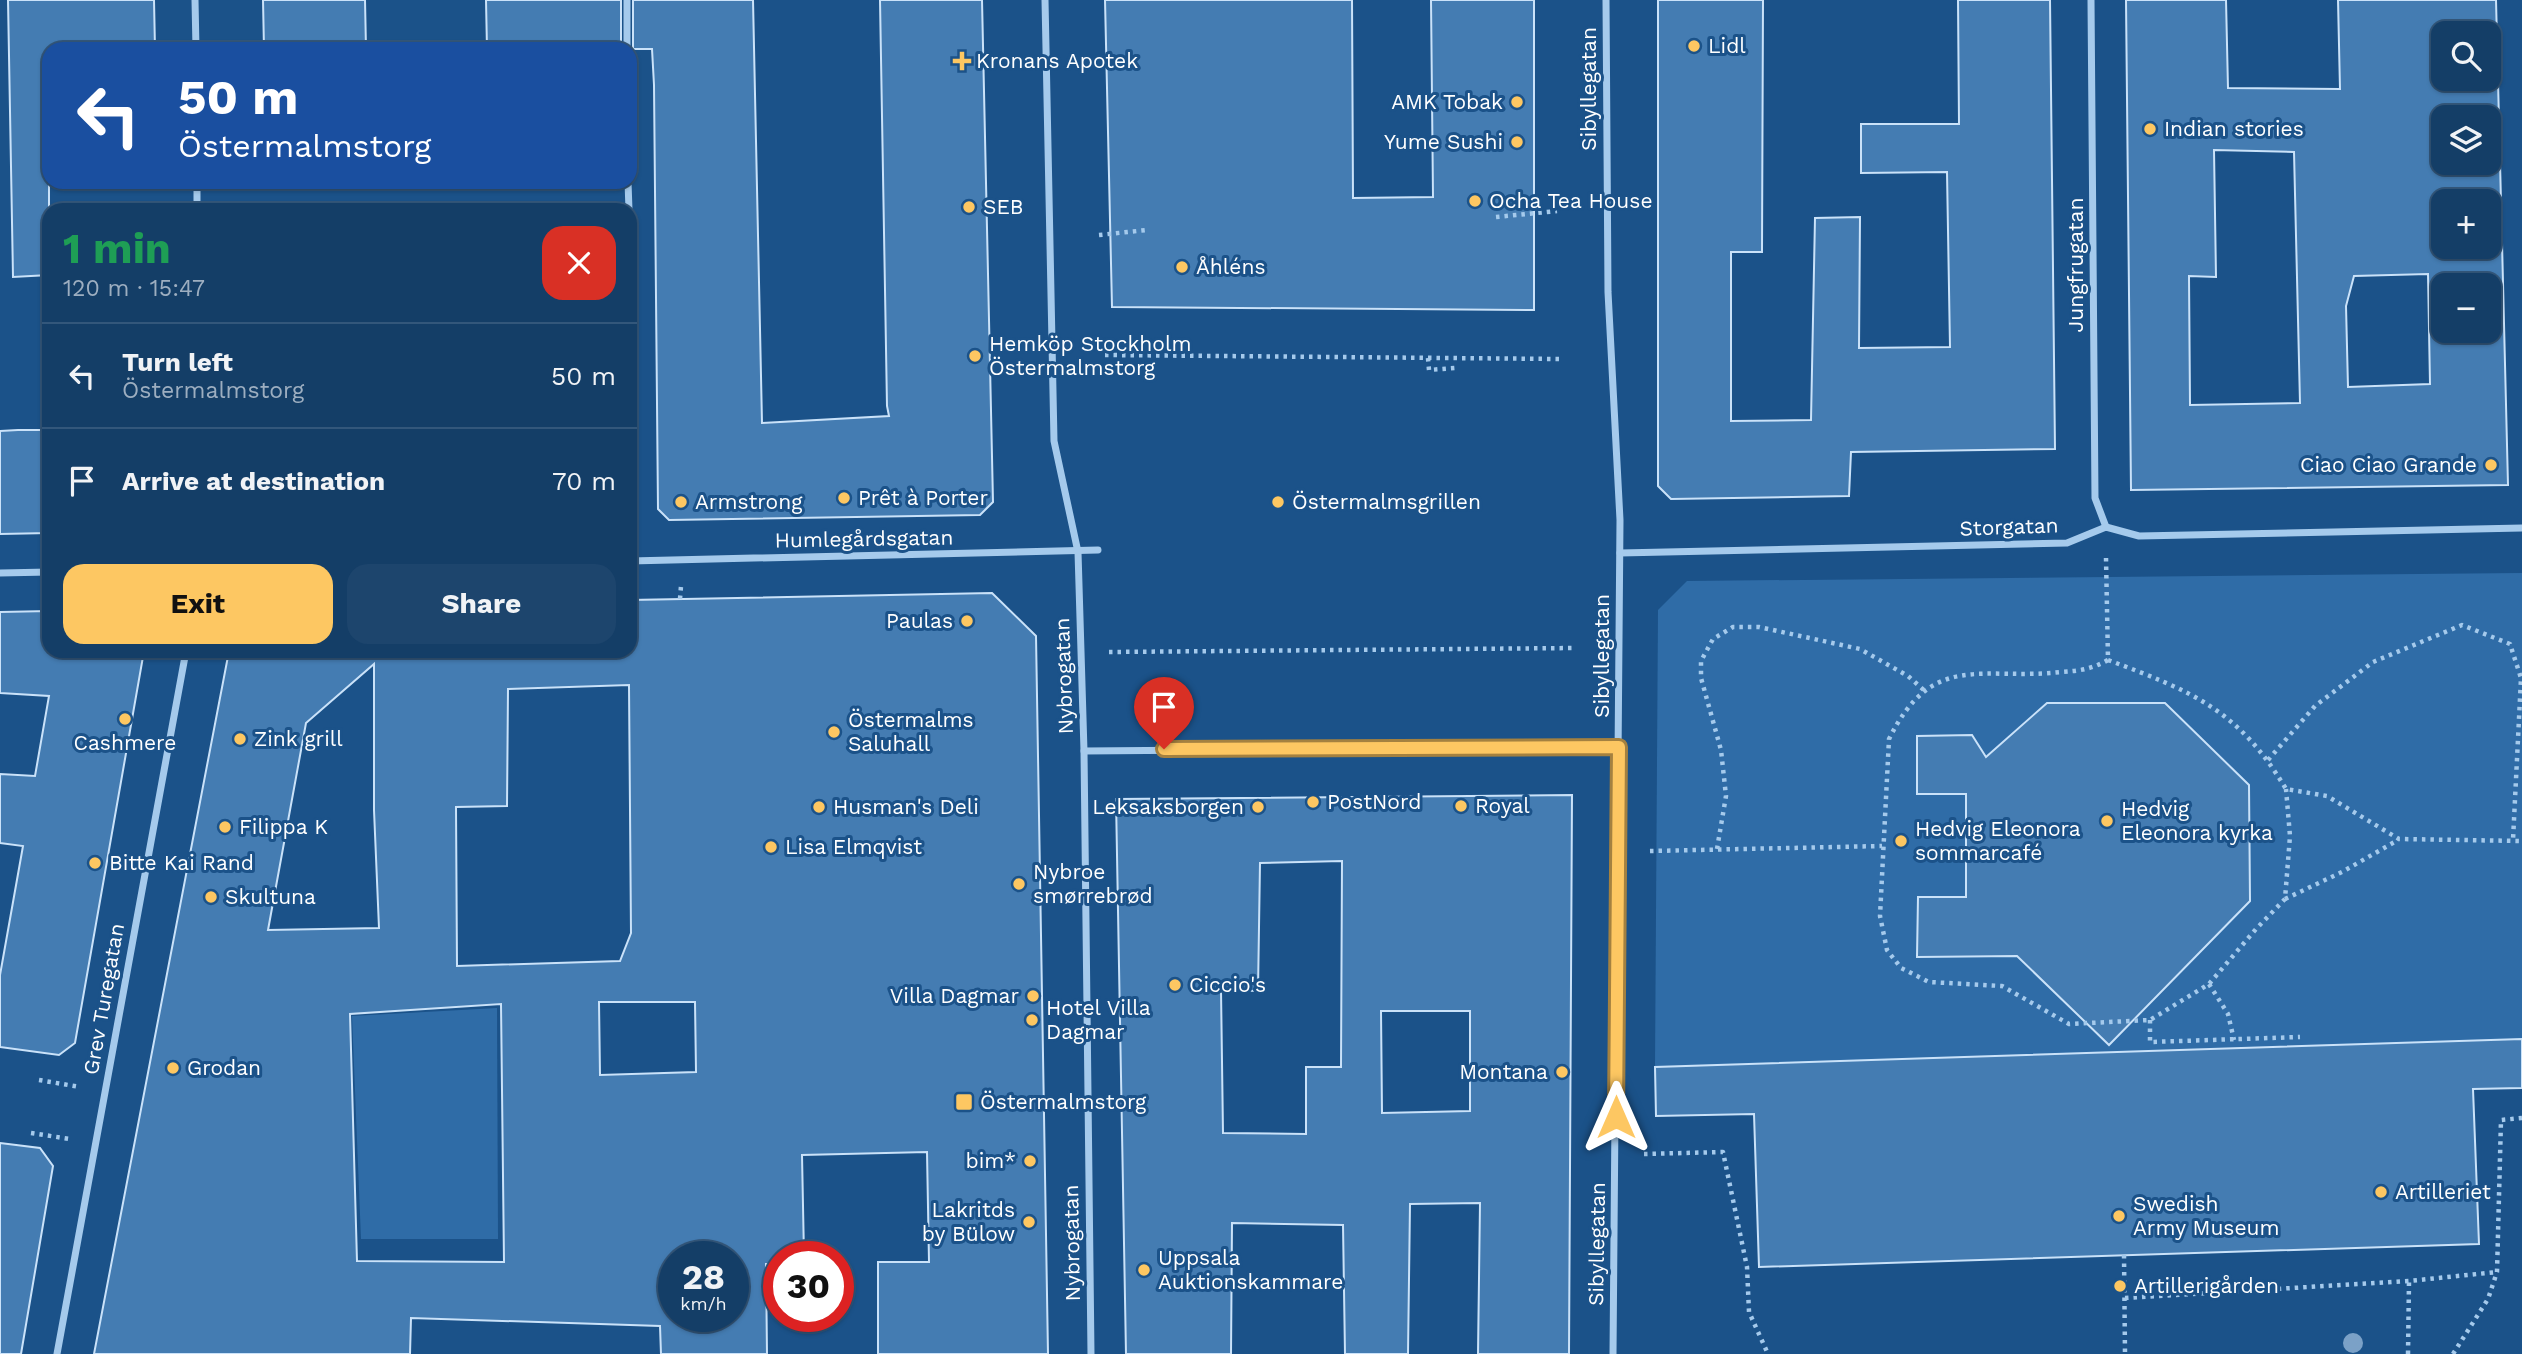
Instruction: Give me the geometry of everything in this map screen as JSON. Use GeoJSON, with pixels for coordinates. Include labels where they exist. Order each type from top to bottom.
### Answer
{"type":"FeatureCollection","features":[{"type":"Feature","properties":{"kind":"street"},"geometry":{"type":"LineString","coordinates":[[195,0],[196,42]]}},
{"type":"Feature","properties":{"kind":"street"},"geometry":{"type":"LineString","coordinates":[[626,0],[627,42]]}},
{"type":"Feature","properties":{"kind":"street","name":"Nybrogatan"},"geometry":{"type":"LineString","coordinates":[[1045,0],[1054,441],[1077,552],[1081,652],[1091,1354]]}},
{"type":"Feature","properties":{"kind":"street","name":"Sibyllegatan"},"geometry":{"type":"LineString","coordinates":[[1606,0],[1608,292],[1620,553],[1614,1354]]}},
{"type":"Feature","properties":{"kind":"street","name":"Jungfrugatan"},"geometry":{"type":"LineString","coordinates":[[2091,0],[2095,498],[2106,527]]}},
{"type":"Feature","properties":{"kind":"street"},"geometry":{"type":"LineString","coordinates":[[2106,527],[2139,536],[2522,528]]}},
{"type":"Feature","properties":{"kind":"street","name":"Storgatan"},"geometry":{"type":"LineString","coordinates":[[1620,553],[2067,543],[2106,527]]}},
{"type":"Feature","properties":{"kind":"street","name":"Humlegårdsgatan"},"geometry":{"type":"LineString","coordinates":[[637,561],[1098,550]]}},
{"type":"Feature","properties":{"kind":"street"},"geometry":{"type":"LineString","coordinates":[[0,573],[42,572]]}},
{"type":"Feature","properties":{"kind":"street","name":"Grev Turegatan"},"geometry":{"type":"LineString","coordinates":[[57,1354],[185,658]]}},
{"type":"Feature","properties":{"kind":"street"},"geometry":{"type":"LineString","coordinates":[[1084,751],[1619,747]]}},
{"type":"Feature","properties":{"kind":"path"},"geometry":{"type":"LineString","coordinates":[[1496,217],[1557,211]]}},
{"type":"Feature","properties":{"kind":"path"},"geometry":{"type":"LineString","coordinates":[[1099,235],[1147,230]]}},
{"type":"Feature","properties":{"kind":"path"},"geometry":{"type":"LineString","coordinates":[[1105,355],[1561,359]]}},
{"type":"Feature","properties":{"kind":"path"},"geometry":{"type":"LineString","coordinates":[[1428,358],[1429,370],[1455,368]]}},
{"type":"Feature","properties":{"kind":"path"},"geometry":{"type":"LineString","coordinates":[[2106,527],[2108,660]]}},
{"type":"Feature","properties":{"kind":"path"},"geometry":{"type":"LineString","coordinates":[[2268,760],[2315,706],[2373,662],[2462,625],[2510,644],[2521,678],[2513,840]]}},
{"type":"Feature","properties":{"kind":"path"},"geometry":{"type":"LineString","coordinates":[[1717,849],[1726,796],[1721,750],[1701,678],[1701,661],[1713,639],[1733,627],[1759,627],[1860,649],[1909,676],[1926,692]]}},
{"type":"Feature","properties":{"kind":"path"},"geometry":{"type":"LineString","coordinates":[[1081,652],[1576,648]]}},
{"type":"Feature","properties":{"kind":"path"},"geometry":{"type":"LineString","coordinates":[[2108,660],[2092,669],[2045,674],[1976,672],[1943,679],[1919,696],[1900,717],[1889,740],[1882,846],[1881,916],[1887,950],[1900,968],[1928,982],[2002,986],[2069,1024],[2150,1020],[2209,984],[2285,899],[2342,872],[2399,839]]}},
{"type":"Feature","properties":{"kind":"path"},"geometry":{"type":"LineString","coordinates":[[2108,660],[2176,686],[2206,702],[2237,726],[2268,760],[2286,789],[2290,836],[2285,899]]}},
{"type":"Feature","properties":{"kind":"path"},"geometry":{"type":"LineString","coordinates":[[2286,789],[2327,796],[2399,839],[2522,841]]}},
{"type":"Feature","properties":{"kind":"path"},"geometry":{"type":"LineString","coordinates":[[1650,851],[1882,846]]}},
{"type":"Feature","properties":{"kind":"path"},"geometry":{"type":"LineString","coordinates":[[2209,984],[2228,1014],[2234,1040]]}},
{"type":"Feature","properties":{"kind":"path"},"geometry":{"type":"LineString","coordinates":[[2150,1020],[2151,1042],[2300,1037]]}},
{"type":"Feature","properties":{"kind":"path"},"geometry":{"type":"LineString","coordinates":[[39,1080],[105,1092]]}},
{"type":"Feature","properties":{"kind":"path"},"geometry":{"type":"LineString","coordinates":[[2454,1354],[2488,1299],[2497,1272],[2501,1120],[2522,1118]]}},
{"type":"Feature","properties":{"kind":"path"},"geometry":{"type":"LineString","coordinates":[[31,1133],[96,1142]]}},
{"type":"Feature","properties":{"kind":"path"},"geometry":{"type":"LineString","coordinates":[[1644,1154],[1723,1152],[1747,1267],[1749,1311],[1768,1354]]}},
{"type":"Feature","properties":{"kind":"path"},"geometry":{"type":"LineString","coordinates":[[2124,1255],[2125,1354]]}},
{"type":"Feature","properties":{"kind":"path"},"geometry":{"type":"LineString","coordinates":[[2124,1298],[2409,1281],[2497,1272]]}},
{"type":"Feature","properties":{"kind":"path"},"geometry":{"type":"LineString","coordinates":[[2408,1354],[2409,1281]]}},
{"type":"Feature","properties":{"kind":"shaded area"},"geometry":{"type":"Polygon","coordinates":[[[2522,573],[2522,1039],[1655,1067],[1658,610],[1687,581],[2522,573]]]}},
{"type":"Feature","properties":{"kind":"shaded area"},"geometry":{"type":"Polygon","coordinates":[[[497,1008],[498,1239],[361,1239],[352,1016],[497,1008]]]}},
{"type":"Feature","properties":{"kind":"building"},"geometry":{"type":"Polygon","coordinates":[[[8,0],[154,0],[155,42],[42,42],[42,189],[49,189],[49,203],[42,203],[42,275],[13,277],[8,0]]]}},
{"type":"Feature","properties":{"kind":"building"},"geometry":{"type":"Polygon","coordinates":[[[263,0],[365,0],[366,42],[264,42],[263,0]]]}},
{"type":"Feature","properties":{"kind":"building"},"geometry":{"type":"Polygon","coordinates":[[[486,0],[621,0],[621,42],[487,42],[486,0]]]}},
{"type":"Feature","properties":{"kind":"building"},"geometry":{"type":"Polygon","coordinates":[[[633,0],[753,0],[762,423],[889,416],[880,0],[982,0],[993,502],[980,515],[669,520],[658,509],[654,85],[652,49],[637,49],[637,42],[633,42],[633,0]]]}},
{"type":"Feature","properties":{"kind":"building"},"geometry":{"type":"Polygon","coordinates":[[[1105,0],[1352,0],[1353,198],[1433,197],[1431,0],[1534,0],[1534,310],[1112,307],[1105,0]]]}},
{"type":"Feature","properties":{"kind":"building"},"geometry":{"type":"Polygon","coordinates":[[[1658,0],[1763,0],[1762,252],[1731,252],[1731,421],[1811,420],[1815,218],[1860,217],[1859,348],[1950,347],[1947,172],[1861,173],[1861,124],[1959,124],[1958,0],[2050,0],[2055,449],[1851,452],[1849,496],[1671,499],[1658,486],[1658,0]]]}},
{"type":"Feature","properties":{"kind":"building"},"geometry":{"type":"Polygon","coordinates":[[[2126,0],[2226,0],[2228,88],[2340,89],[2338,0],[2496,0],[2497,21],[2431,21],[2431,91],[2498,91],[2499,105],[2431,105],[2431,175],[2500,175],[2501,189],[2431,189],[2431,259],[2501,259],[2501,202],[2508,485],[2131,490],[2126,0]],[[2214,150],[2216,277],[2189,276],[2190,405],[2300,403],[2294,152],[2214,150]],[[2428,274],[2354,276],[2346,306],[2348,387],[2430,384],[2428,274]]]}},
{"type":"Feature","properties":{"kind":"building"},"geometry":{"type":"Polygon","coordinates":[[[42,430],[42,533],[0,534],[0,431],[42,430]]]}},
{"type":"Feature","properties":{"kind":"building"},"geometry":{"type":"Polygon","coordinates":[[[992,593],[1036,636],[1048,1354],[878,1354],[878,1262],[929,1262],[927,1152],[802,1155],[804,1241],[763,1241],[763,1332],[767,1332],[767,1354],[661,1354],[660,1332],[749,1332],[749,1241],[658,1241],[658,1326],[411,1318],[410,1354],[94,1354],[228,658],[637,658],[637,600],[992,593]],[[374,664],[306,723],[268,930],[379,928],[374,810],[374,664]],[[629,685],[508,689],[507,806],[456,807],[457,966],[620,961],[631,933],[629,685]],[[599,1002],[600,1075],[696,1072],[695,1002],[599,1002]],[[501,1004],[350,1014],[357,1261],[504,1262],[501,1004]]]}},
{"type":"Feature","properties":{"kind":"building"},"geometry":{"type":"Polygon","coordinates":[[[42,611],[42,658],[143,658],[75,1043],[59,1055],[0,1047],[0,975],[23,846],[0,843],[0,774],[35,776],[49,696],[0,693],[0,612],[42,611]]]}},
{"type":"Feature","properties":{"kind":"building","name":"Hedvig Eleonora kyrka"},"geometry":{"type":"Polygon","coordinates":[[[2047,703],[2165,703],[2249,785],[2250,901],[2109,1045],[2017,956],[1917,957],[1918,897],[1966,897],[1966,794],[1917,794],[1917,736],[1972,735],[1986,757],[2047,703]]]}},
{"type":"Feature","properties":{"kind":"building"},"geometry":{"type":"Polygon","coordinates":[[[1572,795],[1569,1354],[1478,1354],[1480,1203],[1410,1204],[1408,1354],[1345,1354],[1343,1225],[1232,1223],[1231,1354],[1126,1354],[1116,799],[1572,795]],[[1342,861],[1260,863],[1258,991],[1221,990],[1223,1133],[1306,1134],[1306,1067],[1341,1067],[1342,861]],[[1381,1011],[1382,1113],[1470,1111],[1470,1011],[1381,1011]]]}},
{"type":"Feature","properties":{"kind":"building"},"geometry":{"type":"Polygon","coordinates":[[[2522,1039],[2522,1088],[2473,1089],[2479,1244],[1759,1267],[1754,1114],[1656,1116],[1655,1067],[2522,1039]]]}},
{"type":"Feature","properties":{"kind":"building"},"geometry":{"type":"Polygon","coordinates":[[[0,1143],[40,1148],[53,1166],[21,1354],[0,1354],[0,1143]]]}},
{"type":"Feature","properties":{"kind":"place","name":"Lidl"},"geometry":{"type":"Point","coordinates":[1694,46]}},
{"type":"Feature","properties":{"kind":"place","name":"Kronans Apotek"},"geometry":{"type":"Point","coordinates":[962,61]}},
{"type":"Feature","properties":{"kind":"place","name":"AMK Tobak"},"geometry":{"type":"Point","coordinates":[1517,102]}},
{"type":"Feature","properties":{"kind":"place","name":"Indian stories"},"geometry":{"type":"Point","coordinates":[2150,129]}},
{"type":"Feature","properties":{"kind":"place","name":"Yume Sushi"},"geometry":{"type":"Point","coordinates":[1517,142]}},
{"type":"Feature","properties":{"kind":"place","name":"Ocha Tea House"},"geometry":{"type":"Point","coordinates":[1475,201]}},
{"type":"Feature","properties":{"kind":"place","name":"SEB"},"geometry":{"type":"Point","coordinates":[969,207]}},
{"type":"Feature","properties":{"kind":"place","name":"Åhléns"},"geometry":{"type":"Point","coordinates":[1182,267]}},
{"type":"Feature","properties":{"kind":"place","name":"Hemköp Stockholm Östermalmstorg"},"geometry":{"type":"Point","coordinates":[975,356]}},
{"type":"Feature","properties":{"kind":"place","name":"Ciao Ciao Grande"},"geometry":{"type":"Point","coordinates":[2491,465]}},
{"type":"Feature","properties":{"kind":"place","name":"Prêt à Porter"},"geometry":{"type":"Point","coordinates":[844,498]}},
{"type":"Feature","properties":{"kind":"place","name":"Armstrong"},"geometry":{"type":"Point","coordinates":[681,502]}},
{"type":"Feature","properties":{"kind":"place","name":"Östermalmsgrillen"},"geometry":{"type":"Point","coordinates":[1278,502]}},
{"type":"Feature","properties":{"kind":"place","name":"Paulas"},"geometry":{"type":"Point","coordinates":[967,621]}},
{"type":"Feature","properties":{"kind":"place","name":"Cashmere"},"geometry":{"type":"Point","coordinates":[125,719]}},
{"type":"Feature","properties":{"kind":"place","name":"Östermalms Saluhall"},"geometry":{"type":"Point","coordinates":[834,732]}},
{"type":"Feature","properties":{"kind":"place","name":"Zink grill"},"geometry":{"type":"Point","coordinates":[240,739]}},
{"type":"Feature","properties":{"kind":"place","name":"PostNord"},"geometry":{"type":"Point","coordinates":[1313,802]}},
{"type":"Feature","properties":{"kind":"place","name":"Royal"},"geometry":{"type":"Point","coordinates":[1461,806]}},
{"type":"Feature","properties":{"kind":"place","name":"Husman's Deli"},"geometry":{"type":"Point","coordinates":[819,807]}},
{"type":"Feature","properties":{"kind":"place","name":"Leksaksborgen"},"geometry":{"type":"Point","coordinates":[1258,807]}},
{"type":"Feature","properties":{"kind":"place","name":"Hedvig Eleonora kyrka"},"geometry":{"type":"Point","coordinates":[2107,821]}},
{"type":"Feature","properties":{"kind":"place","name":"Filippa K"},"geometry":{"type":"Point","coordinates":[225,827]}},
{"type":"Feature","properties":{"kind":"place","name":"Hedvig Eleonora sommarcafé"},"geometry":{"type":"Point","coordinates":[1901,841]}},
{"type":"Feature","properties":{"kind":"place","name":"Lisa Elmqvist"},"geometry":{"type":"Point","coordinates":[771,847]}},
{"type":"Feature","properties":{"kind":"place","name":"Bitte Kai Rand"},"geometry":{"type":"Point","coordinates":[95,863]}},
{"type":"Feature","properties":{"kind":"place","name":"Nybroe smørrebrød"},"geometry":{"type":"Point","coordinates":[1019,884]}},
{"type":"Feature","properties":{"kind":"place","name":"Skultuna"},"geometry":{"type":"Point","coordinates":[211,897]}},
{"type":"Feature","properties":{"kind":"place","name":"Ciccio's"},"geometry":{"type":"Point","coordinates":[1175,985]}},
{"type":"Feature","properties":{"kind":"place","name":"Villa Dagmar"},"geometry":{"type":"Point","coordinates":[1033,996]}},
{"type":"Feature","properties":{"kind":"place","name":"Hotel Villa Dagmar"},"geometry":{"type":"Point","coordinates":[1032,1020]}},
{"type":"Feature","properties":{"kind":"place","name":"Grodan"},"geometry":{"type":"Point","coordinates":[173,1068]}},
{"type":"Feature","properties":{"kind":"place","name":"Montana"},"geometry":{"type":"Point","coordinates":[1562,1072]}},
{"type":"Feature","properties":{"kind":"place","name":"Östermalmstorg"},"geometry":{"type":"Point","coordinates":[964,1102]}},
{"type":"Feature","properties":{"kind":"place","name":"bim*"},"geometry":{"type":"Point","coordinates":[1030,1161]}},
{"type":"Feature","properties":{"kind":"place","name":"Artilleriet"},"geometry":{"type":"Point","coordinates":[2381,1192]}},
{"type":"Feature","properties":{"kind":"place","name":"Swedish Army Museum"},"geometry":{"type":"Point","coordinates":[2119,1216]}},
{"type":"Feature","properties":{"kind":"place","name":"Lakritds by Bülow"},"geometry":{"type":"Point","coordinates":[1029,1222]}},
{"type":"Feature","properties":{"kind":"place","name":"Uppsala Auktionskammare"},"geometry":{"type":"Point","coordinates":[1144,1270]}},
{"type":"Feature","properties":{"kind":"place","name":"Artillerigården"},"geometry":{"type":"Point","coordinates":[2120,1286]}},
{"type":"Feature","properties":{"kind":"route"},"geometry":{"type":"LineString","coordinates":[[1164,749],[1619,747],[1616,1117]]}}]}
